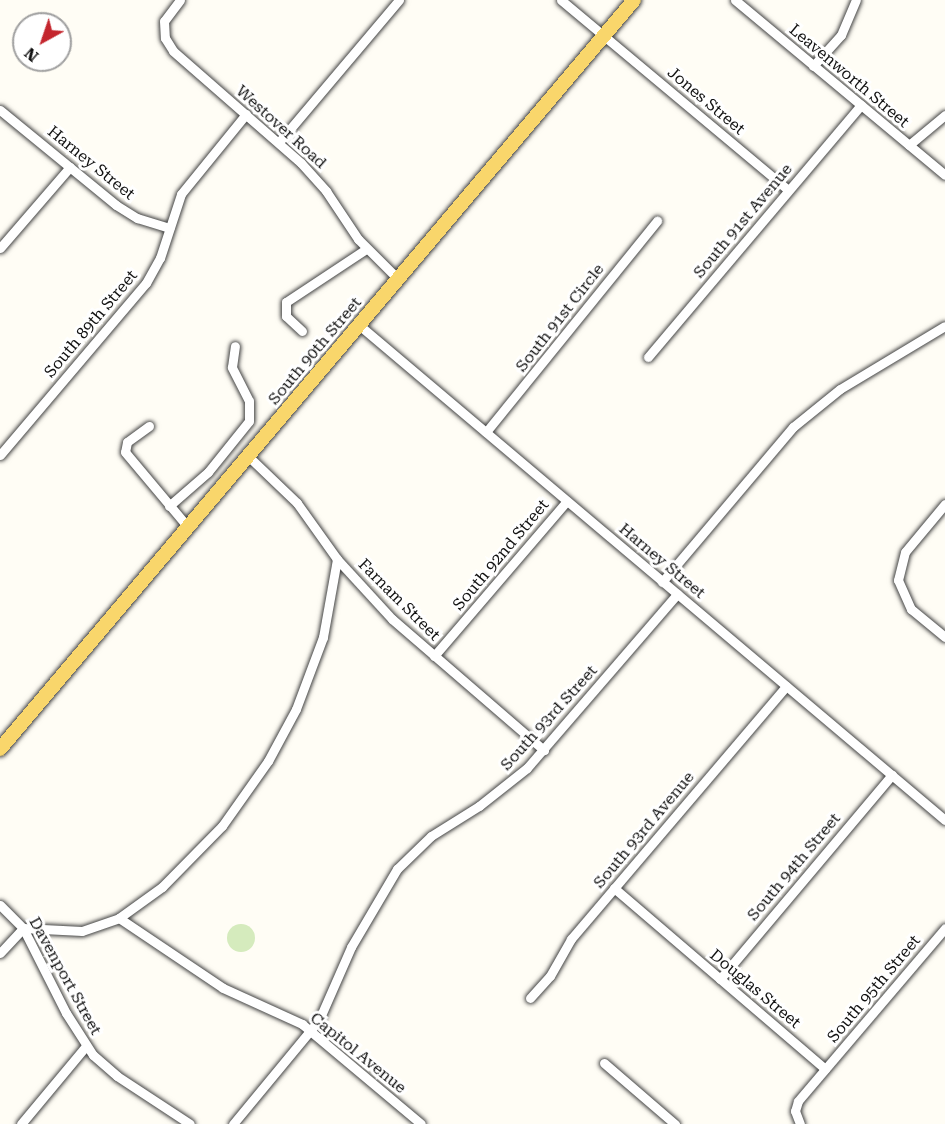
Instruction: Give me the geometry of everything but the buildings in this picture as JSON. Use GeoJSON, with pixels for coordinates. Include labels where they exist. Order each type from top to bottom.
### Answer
{"type":"FeatureCollection","features":[{"type":"Feature","properties":{"kind":"main road","name":"South 90th Street"},"geometry":{"type":"LineString","coordinates":[[0,749],[634,0]]}},
{"type":"Feature","properties":{"kind":"street","name":"Westover Road"},"geometry":{"type":"LineString","coordinates":[[180,0],[166,18],[164,30],[168,44],[180,58],[279,142],[316,178],[364,246],[398,279]]}},
{"type":"Feature","properties":{"kind":"street"},"geometry":{"type":"LineString","coordinates":[[279,142],[399,0]]}},
{"type":"Feature","properties":{"kind":"street","name":"Jones Street"},"geometry":{"type":"LineString","coordinates":[[561,0],[788,190]]}},
{"type":"Feature","properties":{"kind":"street","name":"Leavenworth Street"},"geometry":{"type":"LineString","coordinates":[[735,0],[945,175]]}},
{"type":"Feature","properties":{"kind":"street"},"geometry":{"type":"LineString","coordinates":[[813,66],[841,35],[856,0]]}},
{"type":"Feature","properties":{"kind":"street","name":"South 91st Avenue"},"geometry":{"type":"LineString","coordinates":[[648,357],[861,105]]}},
{"type":"Feature","properties":{"kind":"street","name":"Harney Street"},"geometry":{"type":"LineString","coordinates":[[0,110],[126,212],[169,228]]}},
{"type":"Feature","properties":{"kind":"street","name":"South 89th Street"},"geometry":{"type":"LineString","coordinates":[[0,455],[146,283],[160,258],[186,186],[246,114]]}},
{"type":"Feature","properties":{"kind":"street"},"geometry":{"type":"LineString","coordinates":[[909,145],[945,115]]}},
{"type":"Feature","properties":{"kind":"street"},"geometry":{"type":"LineString","coordinates":[[0,248],[70,167]]}},
{"type":"Feature","properties":{"kind":"street","name":"South 91st Circle"},"geometry":{"type":"LineString","coordinates":[[486,432],[657,221]]}},
{"type":"Feature","properties":{"kind":"street"},"geometry":{"type":"LineString","coordinates":[[302,331],[286,316],[284,305],[338,269],[364,246]]}},
{"type":"Feature","properties":{"kind":"street","name":"Harney Street"},"geometry":{"type":"LineString","coordinates":[[359,325],[945,820]]}},
{"type":"Feature","properties":{"kind":"street"},"geometry":{"type":"LineString","coordinates":[[662,582],[793,428],[840,390],[945,326]]}},
{"type":"Feature","properties":{"kind":"street"},"geometry":{"type":"LineString","coordinates":[[169,506],[208,472],[249,421],[249,401],[232,367],[235,346]]}},
{"type":"Feature","properties":{"kind":"street"},"geometry":{"type":"LineString","coordinates":[[149,426],[128,442],[125,452],[188,527]]}},
{"type":"Feature","properties":{"kind":"street","name":"Farnam Street"},"geometry":{"type":"LineString","coordinates":[[248,456],[297,503],[337,559],[392,619],[544,750]]}},
{"type":"Feature","properties":{"kind":"street","name":"South 92nd Street"},"geometry":{"type":"LineString","coordinates":[[434,656],[567,501]]}},
{"type":"Feature","properties":{"kind":"street"},"geometry":{"type":"LineString","coordinates":[[945,504],[909,547],[898,572],[904,600],[945,638]]}},
{"type":"Feature","properties":{"kind":"street"},"geometry":{"type":"LineString","coordinates":[[0,953],[23,928],[82,931],[119,918],[182,869],[252,787],[296,710],[319,653],[337,559]]}},
{"type":"Feature","properties":{"kind":"street","name":"South 93rd Street"},"geometry":{"type":"LineString","coordinates":[[233,1124],[310,1031],[378,896],[411,853],[505,787],[544,750],[677,594]]}},
{"type":"Feature","properties":{"kind":"street","name":"South 93rd Avenue"},"geometry":{"type":"LineString","coordinates":[[530,998],[550,975],[571,939],[786,686]]}},
{"type":"Feature","properties":{"kind":"street","name":"South 94th Street"},"geometry":{"type":"LineString","coordinates":[[720,979],[892,775]]}},
{"type":"Feature","properties":{"kind":"street","name":"Douglas Street"},"geometry":{"type":"LineString","coordinates":[[614,888],[825,1070]]}},
{"type":"Feature","properties":{"kind":"street","name":"Davenport Street"},"geometry":{"type":"LineString","coordinates":[[0,905],[23,928],[86,1046],[117,1076],[188,1124]]}},
{"type":"Feature","properties":{"kind":"street","name":"Capitol Avenue"},"geometry":{"type":"LineString","coordinates":[[119,918],[223,988],[310,1031],[421,1124]]}},
{"type":"Feature","properties":{"kind":"street","name":"South 95th Street"},"geometry":{"type":"LineString","coordinates":[[825,1070],[945,928]]}},
{"type":"Feature","properties":{"kind":"street"},"geometry":{"type":"LineString","coordinates":[[21,1124],[86,1046]]}},
{"type":"Feature","properties":{"kind":"street"},"geometry":{"type":"LineString","coordinates":[[604,1063],[675,1124]]}},
{"type":"Feature","properties":{"kind":"street"},"geometry":{"type":"LineString","coordinates":[[800,1124],[795,1111],[798,1101],[825,1070]]}},
{"type":"Feature","properties":{"kind":"green space"},"geometry":{"type":"Polygon","coordinates":[[[241,924],[251,928],[255,938],[251,948],[241,952],[231,948],[227,938],[231,928],[241,924]]]}}]}
